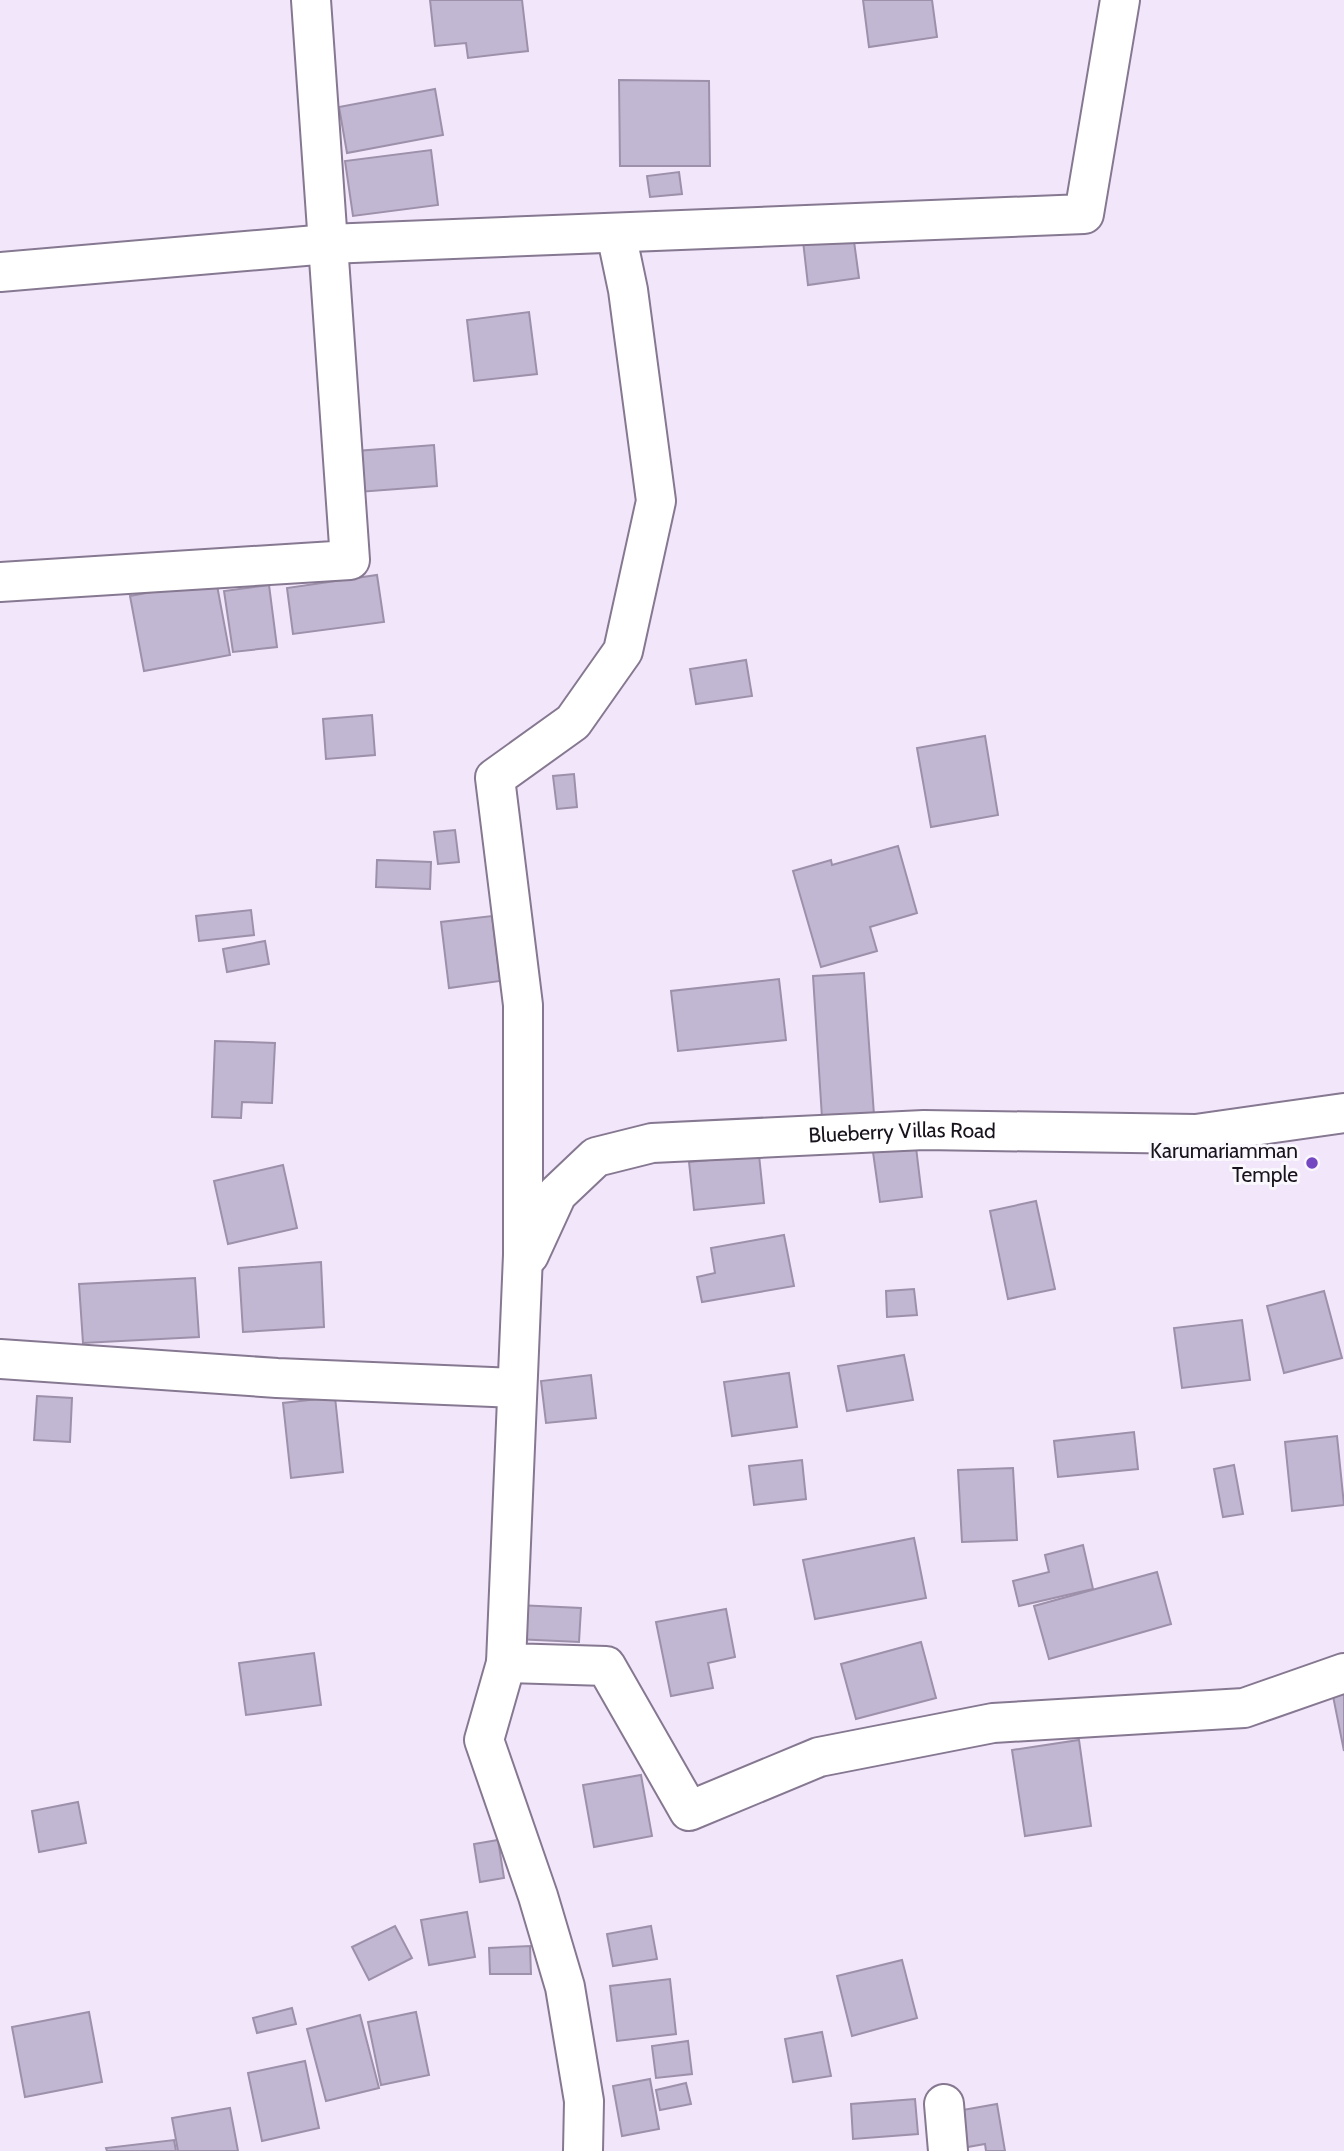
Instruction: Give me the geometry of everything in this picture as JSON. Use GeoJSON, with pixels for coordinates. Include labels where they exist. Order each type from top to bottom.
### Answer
{"type":"FeatureCollection","features":[{"type":"Feature","properties":{"kind":"street"},"geometry":{"type":"LineString","coordinates":[[0,582],[350,559],[311,0]]}},
{"type":"Feature","properties":{"kind":"street"},"geometry":{"type":"LineString","coordinates":[[0,272],[328,244],[1084,214],[1120,0]]}},
{"type":"Feature","properties":{"kind":"street"},"geometry":{"type":"LineString","coordinates":[[583,2151],[584,2101],[565,1987],[538,1896],[484,1740],[506,1663],[522,1270],[523,1005],[495,778],[573,722],[623,650],[653,515],[656,501],[639,370],[628,290],[615,233]]}},
{"type":"Feature","properties":{"kind":"street","name":"Blueberry Villas Road"},"geometry":{"type":"LineString","coordinates":[[522,1270],[556,1194],[596,1157],[652,1143],[924,1130],[1196,1134],[1344,1113]]}},
{"type":"Feature","properties":{"kind":"street"},"geometry":{"type":"LineString","coordinates":[[0,1359],[277,1378],[516,1388]]}},
{"type":"Feature","properties":{"kind":"street"},"geometry":{"type":"LineString","coordinates":[[506,1663],[606,1666],[690,1811],[819,1758],[993,1723],[1244,1708],[1344,1673]]}},
{"type":"Feature","properties":{"kind":"street"},"geometry":{"type":"LineString","coordinates":[[944,2104],[948,2151]]}},
{"type":"Feature","properties":{"kind":"building"},"geometry":{"type":"Polygon","coordinates":[[[430,0],[522,0],[528,51],[468,58],[466,43],[435,46],[430,0]]]}},
{"type":"Feature","properties":{"kind":"building"},"geometry":{"type":"Polygon","coordinates":[[[863,0],[932,0],[937,37],[869,47],[863,0]]]}},
{"type":"Feature","properties":{"kind":"building"},"geometry":{"type":"Polygon","coordinates":[[[619,80],[709,81],[710,166],[620,166],[619,80]]]}},
{"type":"Feature","properties":{"kind":"building"},"geometry":{"type":"Polygon","coordinates":[[[435,89],[443,135],[347,153],[339,107],[435,89]]]}},
{"type":"Feature","properties":{"kind":"building"},"geometry":{"type":"Polygon","coordinates":[[[431,150],[438,205],[353,216],[345,161],[431,150]]]}},
{"type":"Feature","properties":{"kind":"building"},"geometry":{"type":"Polygon","coordinates":[[[679,172],[682,194],[650,197],[647,176],[679,172]]]}},
{"type":"Feature","properties":{"kind":"building"},"geometry":{"type":"Polygon","coordinates":[[[853,234],[859,278],[808,285],[803,241],[853,234]]]}},
{"type":"Feature","properties":{"kind":"building"},"geometry":{"type":"Polygon","coordinates":[[[529,312],[537,374],[474,381],[467,320],[529,312]]]}},
{"type":"Feature","properties":{"kind":"building"},"geometry":{"type":"Polygon","coordinates":[[[434,445],[437,486],[358,492],[356,451],[434,445]]]}},
{"type":"Feature","properties":{"kind":"building"},"geometry":{"type":"Polygon","coordinates":[[[377,575],[384,622],[293,634],[287,588],[377,575]]]}},
{"type":"Feature","properties":{"kind":"building"},"geometry":{"type":"Polygon","coordinates":[[[216,580],[230,655],[144,671],[130,596],[216,580]]]}},
{"type":"Feature","properties":{"kind":"building"},"geometry":{"type":"Polygon","coordinates":[[[269,585],[277,647],[233,652],[224,591],[269,585]]]}},
{"type":"Feature","properties":{"kind":"building"},"geometry":{"type":"Polygon","coordinates":[[[746,660],[752,696],[696,704],[690,669],[746,660]]]}},
{"type":"Feature","properties":{"kind":"building"},"geometry":{"type":"Polygon","coordinates":[[[372,715],[375,755],[326,759],[323,719],[372,715]]]}},
{"type":"Feature","properties":{"kind":"building"},"geometry":{"type":"Polygon","coordinates":[[[985,736],[998,815],[931,827],[917,748],[985,736]]]}},
{"type":"Feature","properties":{"kind":"building"},"geometry":{"type":"Polygon","coordinates":[[[574,774],[577,807],[557,809],[553,776],[574,774]]]}},
{"type":"Feature","properties":{"kind":"building"},"geometry":{"type":"Polygon","coordinates":[[[455,830],[459,862],[438,864],[434,832],[455,830]]]}},
{"type":"Feature","properties":{"kind":"building"},"geometry":{"type":"Polygon","coordinates":[[[898,846],[917,913],[870,927],[877,951],[821,967],[793,871],[831,860],[832,865],[898,846]]]}},
{"type":"Feature","properties":{"kind":"building"},"geometry":{"type":"Polygon","coordinates":[[[377,860],[431,862],[430,889],[376,887],[377,860]]]}},
{"type":"Feature","properties":{"kind":"building"},"geometry":{"type":"Polygon","coordinates":[[[251,910],[254,935],[199,941],[196,916],[251,910]]]}},
{"type":"Feature","properties":{"kind":"building"},"geometry":{"type":"Polygon","coordinates":[[[492,916],[500,981],[449,988],[441,922],[492,916]]]}},
{"type":"Feature","properties":{"kind":"building"},"geometry":{"type":"Polygon","coordinates":[[[265,941],[269,964],[227,972],[223,949],[265,941]]]}},
{"type":"Feature","properties":{"kind":"building"},"geometry":{"type":"Polygon","coordinates":[[[864,973],[874,1115],[822,1118],[813,976],[864,973]]]}},
{"type":"Feature","properties":{"kind":"building"},"geometry":{"type":"Polygon","coordinates":[[[779,979],[786,1040],[678,1051],[671,991],[779,979]]]}},
{"type":"Feature","properties":{"kind":"building"},"geometry":{"type":"Polygon","coordinates":[[[215,1041],[275,1043],[272,1103],[242,1102],[241,1118],[212,1117],[215,1041]]]}},
{"type":"Feature","properties":{"kind":"building"},"geometry":{"type":"Polygon","coordinates":[[[915,1139],[922,1197],[880,1202],[872,1145],[915,1139]]]}},
{"type":"Feature","properties":{"kind":"building"},"geometry":{"type":"Polygon","coordinates":[[[759,1155],[764,1203],[694,1210],[689,1162],[759,1155]]]}},
{"type":"Feature","properties":{"kind":"building"},"geometry":{"type":"Polygon","coordinates":[[[283,1165],[297,1228],[228,1244],[214,1181],[283,1165]]]}},
{"type":"Feature","properties":{"kind":"building"},"geometry":{"type":"Polygon","coordinates":[[[1036,1201],[1055,1289],[1008,1299],[990,1211],[1036,1201]]]}},
{"type":"Feature","properties":{"kind":"building"},"geometry":{"type":"Polygon","coordinates":[[[784,1235],[794,1286],[702,1302],[697,1277],[715,1273],[711,1248],[784,1235]]]}},
{"type":"Feature","properties":{"kind":"building"},"geometry":{"type":"Polygon","coordinates":[[[321,1262],[324,1327],[243,1332],[239,1268],[321,1262]]]}},
{"type":"Feature","properties":{"kind":"building"},"geometry":{"type":"Polygon","coordinates":[[[195,1278],[199,1337],[83,1343],[79,1284],[195,1278]]]}},
{"type":"Feature","properties":{"kind":"building"},"geometry":{"type":"Polygon","coordinates":[[[914,1289],[917,1315],[887,1317],[886,1291],[914,1289]]]}},
{"type":"Feature","properties":{"kind":"building"},"geometry":{"type":"Polygon","coordinates":[[[1324,1291],[1342,1358],[1284,1373],[1267,1306],[1324,1291]]]}},
{"type":"Feature","properties":{"kind":"building"},"geometry":{"type":"Polygon","coordinates":[[[1242,1320],[1250,1380],[1182,1388],[1174,1328],[1242,1320]]]}},
{"type":"Feature","properties":{"kind":"building"},"geometry":{"type":"Polygon","coordinates":[[[904,1355],[913,1400],[847,1411],[838,1366],[904,1355]]]}},
{"type":"Feature","properties":{"kind":"building"},"geometry":{"type":"Polygon","coordinates":[[[789,1373],[797,1427],[732,1436],[724,1382],[789,1373]]]}},
{"type":"Feature","properties":{"kind":"building"},"geometry":{"type":"Polygon","coordinates":[[[591,1375],[596,1418],[546,1423],[541,1381],[591,1375]]]}},
{"type":"Feature","properties":{"kind":"building"},"geometry":{"type":"Polygon","coordinates":[[[37,1396],[72,1398],[70,1442],[34,1440],[37,1396]]]}},
{"type":"Feature","properties":{"kind":"building"},"geometry":{"type":"Polygon","coordinates":[[[335,1397],[343,1472],[291,1478],[283,1403],[335,1397]]]}},
{"type":"Feature","properties":{"kind":"building"},"geometry":{"type":"Polygon","coordinates":[[[1134,1432],[1138,1469],[1058,1477],[1054,1441],[1134,1432]]]}},
{"type":"Feature","properties":{"kind":"building"},"geometry":{"type":"Polygon","coordinates":[[[1337,1436],[1344,1505],[1292,1511],[1285,1442],[1337,1436]]]}},
{"type":"Feature","properties":{"kind":"building"},"geometry":{"type":"Polygon","coordinates":[[[802,1460],[806,1499],[754,1505],[749,1466],[802,1460]]]}},
{"type":"Feature","properties":{"kind":"building"},"geometry":{"type":"Polygon","coordinates":[[[1234,1465],[1243,1514],[1223,1517],[1214,1469],[1234,1465]]]}},
{"type":"Feature","properties":{"kind":"building"},"geometry":{"type":"Polygon","coordinates":[[[1013,1468],[1017,1540],[962,1542],[958,1470],[1013,1468]]]}},
{"type":"Feature","properties":{"kind":"building"},"geometry":{"type":"Polygon","coordinates":[[[914,1538],[926,1598],[815,1619],[803,1560],[914,1538]]]}},
{"type":"Feature","properties":{"kind":"building"},"geometry":{"type":"Polygon","coordinates":[[[1083,1545],[1093,1589],[1019,1606],[1013,1581],[1049,1572],[1045,1555],[1083,1545]]]}},
{"type":"Feature","properties":{"kind":"building"},"geometry":{"type":"Polygon","coordinates":[[[1157,1572],[1171,1624],[1049,1659],[1034,1606],[1157,1572]]]}},
{"type":"Feature","properties":{"kind":"building"},"geometry":{"type":"Polygon","coordinates":[[[517,1605],[581,1608],[579,1642],[515,1639],[517,1605]]]}},
{"type":"Feature","properties":{"kind":"building"},"geometry":{"type":"Polygon","coordinates":[[[726,1609],[735,1657],[708,1663],[713,1688],[671,1696],[656,1622],[726,1609]]]}},
{"type":"Feature","properties":{"kind":"building"},"geometry":{"type":"Polygon","coordinates":[[[921,1642],[936,1698],[856,1719],[841,1664],[921,1642]]]}},
{"type":"Feature","properties":{"kind":"building"},"geometry":{"type":"Polygon","coordinates":[[[314,1653],[321,1705],[246,1715],[239,1663],[314,1653]]]}},
{"type":"Feature","properties":{"kind":"building"},"geometry":{"type":"Polygon","coordinates":[[[1344,1693],[1344,1751],[1333,1696],[1344,1693]]]}},
{"type":"Feature","properties":{"kind":"building"},"geometry":{"type":"Polygon","coordinates":[[[1079,1740],[1091,1826],[1025,1836],[1012,1750],[1079,1740]]]}},
{"type":"Feature","properties":{"kind":"building"},"geometry":{"type":"Polygon","coordinates":[[[641,1775],[652,1836],[594,1847],[583,1785],[641,1775]]]}},
{"type":"Feature","properties":{"kind":"building"},"geometry":{"type":"Polygon","coordinates":[[[78,1802],[86,1843],[39,1852],[32,1811],[78,1802]]]}},
{"type":"Feature","properties":{"kind":"building"},"geometry":{"type":"Polygon","coordinates":[[[498,1840],[504,1878],[480,1882],[474,1844],[498,1840]]]}},
{"type":"Feature","properties":{"kind":"building"},"geometry":{"type":"Polygon","coordinates":[[[467,1912],[475,1957],[429,1965],[421,1920],[467,1912]]]}},
{"type":"Feature","properties":{"kind":"building"},"geometry":{"type":"Polygon","coordinates":[[[395,1926],[412,1958],[369,1980],[352,1947],[395,1926]]]}},
{"type":"Feature","properties":{"kind":"building"},"geometry":{"type":"Polygon","coordinates":[[[651,1926],[657,1959],[613,1966],[607,1934],[651,1926]]]}},
{"type":"Feature","properties":{"kind":"building"},"geometry":{"type":"Polygon","coordinates":[[[530,1946],[531,1974],[490,1974],[489,1948],[530,1946]]]}},
{"type":"Feature","properties":{"kind":"building"},"geometry":{"type":"Polygon","coordinates":[[[902,1960],[917,2018],[852,2036],[837,1976],[902,1960]]]}},
{"type":"Feature","properties":{"kind":"building"},"geometry":{"type":"Polygon","coordinates":[[[670,1979],[676,2034],[617,2041],[610,1986],[670,1979]]]}},
{"type":"Feature","properties":{"kind":"building"},"geometry":{"type":"Polygon","coordinates":[[[292,2008],[296,2024],[257,2033],[253,2018],[292,2008]]]}},
{"type":"Feature","properties":{"kind":"building"},"geometry":{"type":"Polygon","coordinates":[[[89,2012],[102,2082],[25,2097],[12,2027],[89,2012]]]}},
{"type":"Feature","properties":{"kind":"building"},"geometry":{"type":"Polygon","coordinates":[[[416,2012],[429,2075],[381,2085],[368,2022],[416,2012]]]}},
{"type":"Feature","properties":{"kind":"building"},"geometry":{"type":"Polygon","coordinates":[[[360,2015],[379,2088],[326,2101],[307,2029],[360,2015]]]}},
{"type":"Feature","properties":{"kind":"building"},"geometry":{"type":"Polygon","coordinates":[[[822,2032],[831,2076],[793,2082],[785,2039],[822,2032]]]}},
{"type":"Feature","properties":{"kind":"building"},"geometry":{"type":"Polygon","coordinates":[[[688,2041],[692,2074],[656,2078],[652,2046],[688,2041]]]}},
{"type":"Feature","properties":{"kind":"building"},"geometry":{"type":"Polygon","coordinates":[[[305,2061],[319,2128],[262,2141],[248,2073],[305,2061]]]}},
{"type":"Feature","properties":{"kind":"building"},"geometry":{"type":"Polygon","coordinates":[[[650,2079],[659,2129],[622,2136],[613,2086],[650,2079]]]}},
{"type":"Feature","properties":{"kind":"building"},"geometry":{"type":"Polygon","coordinates":[[[686,2083],[691,2104],[660,2110],[656,2090],[686,2083]]]}},
{"type":"Feature","properties":{"kind":"building"},"geometry":{"type":"Polygon","coordinates":[[[915,2099],[918,2134],[853,2139],[851,2104],[915,2099]]]}},
{"type":"Feature","properties":{"kind":"building"},"geometry":{"type":"Polygon","coordinates":[[[997,2104],[1005,2151],[986,2151],[985,2144],[962,2148],[957,2111],[997,2104]]]}},
{"type":"Feature","properties":{"kind":"building"},"geometry":{"type":"Polygon","coordinates":[[[230,2108],[238,2151],[178,2151],[172,2118],[230,2108]]]}},
{"type":"Feature","properties":{"kind":"building"},"geometry":{"type":"Polygon","coordinates":[[[174,2140],[176,2151],[107,2151],[106,2148],[174,2140]]]}},
{"type":"Feature","properties":{"kind":"place","name":"Karumariamman Temple"},"geometry":{"type":"Point","coordinates":[1312,1163]}}]}
